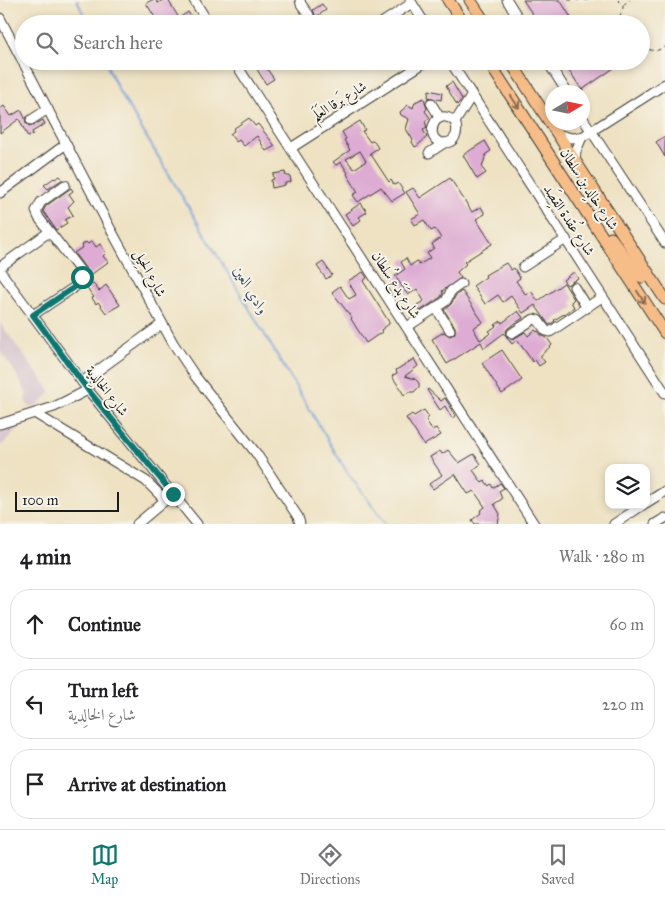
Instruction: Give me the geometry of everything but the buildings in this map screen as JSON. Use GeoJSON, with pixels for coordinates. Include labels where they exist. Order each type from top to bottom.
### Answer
{"type":"FeatureCollection","features":[{"type":"Feature","properties":{"kind":"main road"},"geometry":{"type":"LineString","coordinates":[[448,0],[457,15]]}},
{"type":"Feature","properties":{"kind":"main road"},"geometry":{"type":"LineString","coordinates":[[470,0],[480,15]]}},
{"type":"Feature","properties":{"kind":"main road","name":"شارع خالِد بن سلطان"},"geometry":{"type":"LineString","coordinates":[[494,70],[665,333]]}},
{"type":"Feature","properties":{"kind":"main road","name":"شارع خالِد بن سلطان"},"geometry":{"type":"LineString","coordinates":[[516,70],[665,299]]}},
{"type":"Feature","properties":{"kind":"main road"},"geometry":{"type":"LineString","coordinates":[[573,192],[591,209],[638,275],[642,277],[649,274]]}},
{"type":"Feature","properties":{"kind":"street"},"geometry":{"type":"LineString","coordinates":[[194,0],[203,15]]}},
{"type":"Feature","properties":{"kind":"street"},"geometry":{"type":"LineString","coordinates":[[300,0],[308,15]]}},
{"type":"Feature","properties":{"kind":"street"},"geometry":{"type":"LineString","coordinates":[[507,0],[516,15]]}},
{"type":"Feature","properties":{"kind":"street"},"geometry":{"type":"LineString","coordinates":[[393,15],[411,2],[419,15]]}},
{"type":"Feature","properties":{"kind":"street","name":"شارع الحِيل"},"geometry":{"type":"LineString","coordinates":[[0,18],[15,46]]}},
{"type":"Feature","properties":{"kind":"street","name":"شارع الحِيل"},"geometry":{"type":"LineString","coordinates":[[27,70],[162,324],[195,376],[256,453],[298,517],[300,524]]}},
{"type":"Feature","properties":{"kind":"street","name":"شارع بَدَع سُلطان"},"geometry":{"type":"LineString","coordinates":[[240,70],[534,524]]}},
{"type":"Feature","properties":{"kind":"street","name":"شارع بَرقا العَلَم"},"geometry":{"type":"LineString","coordinates":[[290,148],[413,70]]}},
{"type":"Feature","properties":{"kind":"street","name":"شارع عُقدة القِصَد"},"geometry":{"type":"LineString","coordinates":[[456,70],[665,393]]}},
{"type":"Feature","properties":{"kind":"street"},"geometry":{"type":"LineString","coordinates":[[552,70],[562,85]]}},
{"type":"Feature","properties":{"kind":"street"},"geometry":{"type":"LineString","coordinates":[[575,161],[576,151],[582,138],[665,84]]}},
{"type":"Feature","properties":{"kind":"street"},"geometry":{"type":"LineString","coordinates":[[455,122],[472,95]]}},
{"type":"Feature","properties":{"kind":"street"},"geometry":{"type":"LineString","coordinates":[[431,103],[440,118]]}},
{"type":"Feature","properties":{"kind":"street"},"geometry":{"type":"LineString","coordinates":[[30,120],[48,109]]}},
{"type":"Feature","properties":{"kind":"street"},"geometry":{"type":"LineString","coordinates":[[429,154],[444,143],[450,142],[457,133],[455,122],[451,118],[445,117],[435,121],[432,126],[434,138],[444,143]]}},
{"type":"Feature","properties":{"kind":"street"},"geometry":{"type":"LineString","coordinates":[[590,128],[665,243]]}},
{"type":"Feature","properties":{"kind":"street"},"geometry":{"type":"LineString","coordinates":[[557,134],[572,138],[582,138]]}},
{"type":"Feature","properties":{"kind":"street"},"geometry":{"type":"LineString","coordinates":[[0,193],[66,144]]}},
{"type":"Feature","properties":{"kind":"street"},"geometry":{"type":"LineString","coordinates":[[33,315],[79,284],[82,279],[81,272],[37,215],[36,208],[41,202],[65,185]]}},
{"type":"Feature","properties":{"kind":"street"},"geometry":{"type":"LineString","coordinates":[[0,267],[49,232]]}},
{"type":"Feature","properties":{"kind":"street"},"geometry":{"type":"LineString","coordinates":[[523,267],[566,239]]}},
{"type":"Feature","properties":{"kind":"street","name":"شارع الخالِدية"},"geometry":{"type":"LineString","coordinates":[[0,271],[88,390],[197,524]]}},
{"type":"Feature","properties":{"kind":"street"},"geometry":{"type":"LineString","coordinates":[[407,327],[436,308],[448,298],[451,291],[461,284]]}},
{"type":"Feature","properties":{"kind":"street"},"geometry":{"type":"LineString","coordinates":[[574,288],[587,308]]}},
{"type":"Feature","properties":{"kind":"street"},"geometry":{"type":"LineString","coordinates":[[512,333],[534,319],[538,320],[546,331],[550,332],[602,297]]}},
{"type":"Feature","properties":{"kind":"street"},"geometry":{"type":"LineString","coordinates":[[436,308],[450,330]]}},
{"type":"Feature","properties":{"kind":"street"},"geometry":{"type":"LineString","coordinates":[[82,382],[162,324]]}},
{"type":"Feature","properties":{"kind":"street"},"geometry":{"type":"LineString","coordinates":[[0,424],[36,414],[88,390]]}},
{"type":"Feature","properties":{"kind":"street"},"geometry":{"type":"LineString","coordinates":[[36,414],[146,481],[165,500]]}},
{"type":"Feature","properties":{"kind":"street"},"geometry":{"type":"LineString","coordinates":[[650,500],[665,491]]}},
{"type":"Feature","properties":{"kind":"street"},"geometry":{"type":"LineString","coordinates":[[144,522],[173,494]]}},
{"type":"Feature","properties":{"kind":"street"},"geometry":{"type":"LineString","coordinates":[[614,524],[637,509]]}},
{"type":"Feature","properties":{"kind":"street"},"geometry":{"type":"LineString","coordinates":[[656,524],[665,518]]}},
{"type":"Feature","properties":{"kind":"path"},"geometry":{"type":"LineString","coordinates":[[568,0],[592,0]]}},
{"type":"Feature","properties":{"kind":"path"},"geometry":{"type":"LineString","coordinates":[[618,0],[623,4]]}},
{"type":"Feature","properties":{"kind":"path"},"geometry":{"type":"LineString","coordinates":[[623,4],[630,0]]}},
{"type":"Feature","properties":{"kind":"path"},"geometry":{"type":"LineString","coordinates":[[620,15],[623,4]]}},
{"type":"Feature","properties":{"kind":"path"},"geometry":{"type":"LineString","coordinates":[[650,50],[656,51],[665,47]]}},
{"type":"Feature","properties":{"kind":"shaded area"},"geometry":{"type":"Polygon","coordinates":[[[0,323],[51,392],[35,407],[29,406],[25,400],[27,393],[0,351],[0,323]]]}},
{"type":"Feature","properties":{"kind":"shaded area"},"geometry":{"type":"Polygon","coordinates":[[[2,425],[18,428],[0,447],[0,427],[2,425]]]}},
{"type":"Feature","properties":{"kind":"waterway","name":"وادي العين"},"geometry":{"type":"LineString","coordinates":[[77,0],[84,15]]}},
{"type":"Feature","properties":{"kind":"waterway","name":"وادي العين"},"geometry":{"type":"LineString","coordinates":[[109,70],[119,91],[347,472],[386,524]]}},
{"type":"Feature","properties":{"kind":"route"},"geometry":{"type":"LineString","coordinates":[[82,277],[79,284],[33,315],[88,390],[173,494]]}}]}
